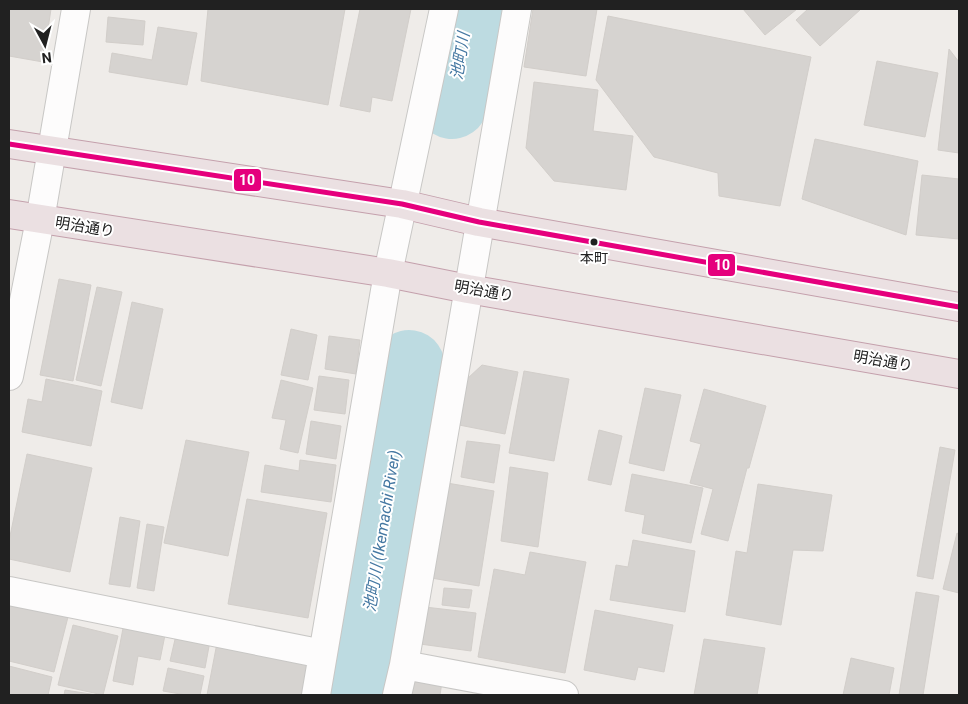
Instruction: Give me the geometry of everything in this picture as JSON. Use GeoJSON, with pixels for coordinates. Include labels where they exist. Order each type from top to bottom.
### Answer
{"type":"FeatureCollection","features":[{"type":"Feature","properties":{"kind":"highway"},"geometry":{"type":"LineString","coordinates":[[9,144],[402,204],[479,222],[959,307]]}},
{"type":"Feature","properties":{"kind":"highway","name":"明治通り"},"geometry":{"type":"LineString","coordinates":[[9,214],[388,273],[468,289],[959,374]]}},
{"type":"Feature","properties":{"kind":"street"},"geometry":{"type":"LineString","coordinates":[[9,376],[40,220],[76,9]]}},
{"type":"Feature","properties":{"kind":"street"},"geometry":{"type":"LineString","coordinates":[[316,695],[388,273],[444,9]]}},
{"type":"Feature","properties":{"kind":"street"},"geometry":{"type":"LineString","coordinates":[[397,695],[404,665],[517,9]]}},
{"type":"Feature","properties":{"kind":"street"},"geometry":{"type":"LineString","coordinates":[[9,591],[323,654]]}},
{"type":"Feature","properties":{"kind":"street"},"geometry":{"type":"LineString","coordinates":[[404,665],[564,695]]}},
{"type":"Feature","properties":{"kind":"building"},"geometry":{"type":"Polygon","coordinates":[[[9,9],[51,9],[43,62],[9,56],[9,9]]]}},
{"type":"Feature","properties":{"kind":"building"},"geometry":{"type":"Polygon","coordinates":[[[208,9],[345,9],[328,105],[201,81],[208,9]]]}},
{"type":"Feature","properties":{"kind":"building"},"geometry":{"type":"Polygon","coordinates":[[[360,9],[411,9],[392,101],[372,97],[370,112],[340,106],[360,9]]]}},
{"type":"Feature","properties":{"kind":"building"},"geometry":{"type":"Polygon","coordinates":[[[533,9],[597,9],[586,76],[524,67],[533,9]]]}},
{"type":"Feature","properties":{"kind":"building"},"geometry":{"type":"Polygon","coordinates":[[[743,9],[797,9],[765,35],[743,9]]]}},
{"type":"Feature","properties":{"kind":"building"},"geometry":{"type":"Polygon","coordinates":[[[808,9],[861,9],[820,46],[796,20],[808,9]]]}},
{"type":"Feature","properties":{"kind":"building"},"geometry":{"type":"Polygon","coordinates":[[[608,16],[811,57],[780,206],[719,196],[718,173],[654,157],[596,80],[608,16]]]}},
{"type":"Feature","properties":{"kind":"building"},"geometry":{"type":"Polygon","coordinates":[[[108,17],[145,21],[143,45],[106,42],[108,17]]]}},
{"type":"Feature","properties":{"kind":"building"},"geometry":{"type":"Polygon","coordinates":[[[158,27],[197,33],[187,85],[109,72],[112,53],[152,60],[158,27]]]}},
{"type":"Feature","properties":{"kind":"building"},"geometry":{"type":"Polygon","coordinates":[[[949,49],[959,62],[959,153],[938,150],[949,49]]]}},
{"type":"Feature","properties":{"kind":"building"},"geometry":{"type":"Polygon","coordinates":[[[877,61],[938,73],[925,137],[864,125],[877,61]]]}},
{"type":"Feature","properties":{"kind":"building"},"geometry":{"type":"Polygon","coordinates":[[[534,82],[598,90],[593,131],[633,136],[626,190],[554,181],[526,148],[534,82]]]}},
{"type":"Feature","properties":{"kind":"building"},"geometry":{"type":"Polygon","coordinates":[[[815,139],[918,161],[906,235],[802,199],[815,139]]]}},
{"type":"Feature","properties":{"kind":"building"},"geometry":{"type":"Polygon","coordinates":[[[922,175],[959,179],[959,239],[916,235],[922,175]]]}},
{"type":"Feature","properties":{"kind":"building"},"geometry":{"type":"Polygon","coordinates":[[[59,279],[91,285],[73,381],[40,375],[59,279]]]}},
{"type":"Feature","properties":{"kind":"building"},"geometry":{"type":"Polygon","coordinates":[[[97,287],[122,292],[101,386],[76,380],[97,287]]]}},
{"type":"Feature","properties":{"kind":"building"},"geometry":{"type":"Polygon","coordinates":[[[132,302],[163,309],[142,409],[111,402],[132,302]]]}},
{"type":"Feature","properties":{"kind":"building"},"geometry":{"type":"Polygon","coordinates":[[[291,329],[317,335],[308,380],[281,375],[291,329]]]}},
{"type":"Feature","properties":{"kind":"building"},"geometry":{"type":"Polygon","coordinates":[[[329,336],[360,340],[356,374],[325,369],[329,336]]]}},
{"type":"Feature","properties":{"kind":"building"},"geometry":{"type":"Polygon","coordinates":[[[482,365],[518,372],[505,434],[459,425],[467,379],[482,365]]]}},
{"type":"Feature","properties":{"kind":"building"},"geometry":{"type":"Polygon","coordinates":[[[524,371],[569,379],[554,461],[509,453],[524,371]]]}},
{"type":"Feature","properties":{"kind":"building"},"geometry":{"type":"Polygon","coordinates":[[[319,376],[349,380],[345,414],[314,410],[319,376]]]}},
{"type":"Feature","properties":{"kind":"building"},"geometry":{"type":"Polygon","coordinates":[[[46,379],[102,391],[91,446],[22,432],[28,399],[42,402],[46,379]]]}},
{"type":"Feature","properties":{"kind":"building"},"geometry":{"type":"Polygon","coordinates":[[[281,380],[313,388],[298,453],[280,449],[286,420],[272,418],[281,380]]]}},
{"type":"Feature","properties":{"kind":"building"},"geometry":{"type":"Polygon","coordinates":[[[645,388],[681,395],[664,471],[629,463],[645,388]]]}},
{"type":"Feature","properties":{"kind":"building"},"geometry":{"type":"Polygon","coordinates":[[[704,389],[766,406],[728,541],[701,534],[713,489],[690,483],[701,444],[690,441],[704,389]]]}},
{"type":"Feature","properties":{"kind":"building"},"geometry":{"type":"Polygon","coordinates":[[[311,421],[341,426],[336,459],[306,454],[311,421]]]}},
{"type":"Feature","properties":{"kind":"building"},"geometry":{"type":"Polygon","coordinates":[[[599,430],[622,436],[611,485],[588,480],[599,430]]]}},
{"type":"Feature","properties":{"kind":"building"},"geometry":{"type":"Polygon","coordinates":[[[186,440],[249,452],[228,556],[164,543],[186,440]]]}},
{"type":"Feature","properties":{"kind":"building"},"geometry":{"type":"Polygon","coordinates":[[[467,441],[500,445],[494,483],[461,477],[467,441]]]}},
{"type":"Feature","properties":{"kind":"building"},"geometry":{"type":"Polygon","coordinates":[[[940,447],[955,450],[933,579],[917,576],[940,447]]]}},
{"type":"Feature","properties":{"kind":"building"},"geometry":{"type":"Polygon","coordinates":[[[27,454],[92,468],[70,572],[9,559],[9,541],[27,454]]]}},
{"type":"Feature","properties":{"kind":"building"},"geometry":{"type":"Polygon","coordinates":[[[300,460],[336,465],[331,502],[261,492],[265,465],[299,471],[300,460]]]}},
{"type":"Feature","properties":{"kind":"building"},"geometry":{"type":"Polygon","coordinates":[[[510,467],[548,473],[538,547],[501,541],[510,467]]]}},
{"type":"Feature","properties":{"kind":"building"},"geometry":{"type":"Polygon","coordinates":[[[632,474],[703,488],[691,543],[642,533],[645,515],[625,511],[632,474]]]}},
{"type":"Feature","properties":{"kind":"building"},"geometry":{"type":"Polygon","coordinates":[[[447,483],[494,491],[479,586],[431,578],[447,483]]]}},
{"type":"Feature","properties":{"kind":"building"},"geometry":{"type":"Polygon","coordinates":[[[758,484],[832,495],[823,551],[793,550],[781,625],[726,615],[736,551],[747,553],[758,484]]]}},
{"type":"Feature","properties":{"kind":"building"},"geometry":{"type":"Polygon","coordinates":[[[247,499],[327,513],[308,618],[228,604],[247,499]]]}},
{"type":"Feature","properties":{"kind":"building"},"geometry":{"type":"Polygon","coordinates":[[[120,517],[140,521],[130,587],[109,584],[120,517]]]}},
{"type":"Feature","properties":{"kind":"building"},"geometry":{"type":"Polygon","coordinates":[[[147,524],[164,527],[154,591],[137,588],[147,524]]]}},
{"type":"Feature","properties":{"kind":"building"},"geometry":{"type":"Polygon","coordinates":[[[957,533],[959,534],[959,593],[943,589],[957,533]]]}},
{"type":"Feature","properties":{"kind":"building"},"geometry":{"type":"Polygon","coordinates":[[[633,540],[695,551],[685,612],[610,600],[616,565],[628,567],[633,540]]]}},
{"type":"Feature","properties":{"kind":"building"},"geometry":{"type":"Polygon","coordinates":[[[530,552],[586,562],[565,673],[478,657],[494,569],[525,575],[530,552]]]}},
{"type":"Feature","properties":{"kind":"building"},"geometry":{"type":"Polygon","coordinates":[[[444,588],[472,590],[469,608],[442,605],[444,588]]]}},
{"type":"Feature","properties":{"kind":"building"},"geometry":{"type":"Polygon","coordinates":[[[916,592],[939,596],[923,695],[899,695],[916,592]]]}},
{"type":"Feature","properties":{"kind":"building"},"geometry":{"type":"Polygon","coordinates":[[[9,597],[69,613],[54,672],[9,661],[9,597]]]}},
{"type":"Feature","properties":{"kind":"building"},"geometry":{"type":"Polygon","coordinates":[[[425,607],[476,613],[471,651],[420,644],[425,607]]]}},
{"type":"Feature","properties":{"kind":"building"},"geometry":{"type":"Polygon","coordinates":[[[595,610],[673,625],[664,672],[638,667],[635,680],[584,670],[595,610]]]}},
{"type":"Feature","properties":{"kind":"building"},"geometry":{"type":"Polygon","coordinates":[[[124,623],[166,630],[160,660],[138,656],[133,685],[113,681],[124,623]]]}},
{"type":"Feature","properties":{"kind":"building"},"geometry":{"type":"Polygon","coordinates":[[[73,625],[118,636],[103,695],[58,685],[73,625]]]}},
{"type":"Feature","properties":{"kind":"building"},"geometry":{"type":"Polygon","coordinates":[[[176,635],[210,641],[205,668],[170,661],[176,635]]]}},
{"type":"Feature","properties":{"kind":"building"},"geometry":{"type":"Polygon","coordinates":[[[704,639],[765,648],[757,695],[694,695],[704,639]]]}},
{"type":"Feature","properties":{"kind":"building"},"geometry":{"type":"Polygon","coordinates":[[[217,643],[310,661],[303,695],[207,695],[217,643]]]}},
{"type":"Feature","properties":{"kind":"building"},"geometry":{"type":"Polygon","coordinates":[[[851,658],[894,668],[889,695],[843,695],[851,658]]]}},
{"type":"Feature","properties":{"kind":"building"},"geometry":{"type":"Polygon","coordinates":[[[9,666],[52,677],[48,695],[9,695],[9,666]]]}},
{"type":"Feature","properties":{"kind":"building"},"geometry":{"type":"Polygon","coordinates":[[[168,668],[204,676],[200,695],[186,695],[163,691],[168,668]]]}},
{"type":"Feature","properties":{"kind":"building"},"geometry":{"type":"Polygon","coordinates":[[[412,677],[442,682],[440,695],[409,695],[412,677]]]}},
{"type":"Feature","properties":{"kind":"building"},"geometry":{"type":"Polygon","coordinates":[[[65,690],[97,695],[64,695],[65,690]]]}},
{"type":"Feature","properties":{"kind":"waterway","name":"池町川"},"geometry":{"type":"LineString","coordinates":[[452,103],[468,9]]}},
{"type":"Feature","properties":{"kind":"waterway","name":"池町川 (Ikemachi River)"},"geometry":{"type":"LineString","coordinates":[[356,695],[409,366]]}},
{"type":"Feature","properties":{"kind":"transit line","name":"10"},"geometry":{"type":"LineString","coordinates":[[9,144],[402,204],[479,222],[959,307]]}},
{"type":"Feature","properties":{"kind":"place","name":"本町"},"geometry":{"type":"Point","coordinates":[594,242]}}]}
